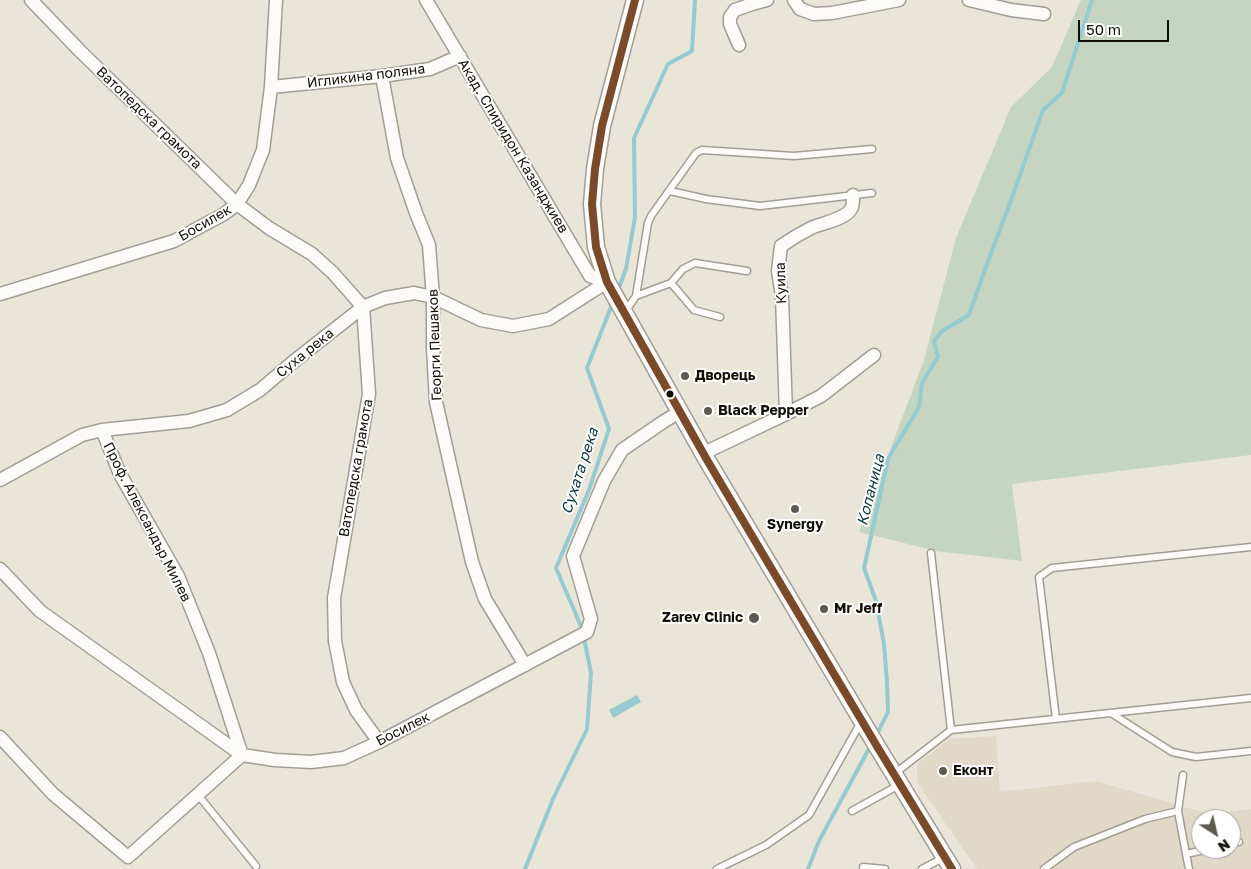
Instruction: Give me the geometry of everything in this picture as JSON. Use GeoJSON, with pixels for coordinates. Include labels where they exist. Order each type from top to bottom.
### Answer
{"type":"FeatureCollection","features":[{"type":"Feature","properties":{"kind":"street","name":"Ватопедска грамота"},"geometry":{"type":"LineString","coordinates":[[31,0],[80,51],[237,204],[269,228],[312,254],[333,273],[363,306],[369,394],[334,598],[335,641],[343,682],[356,710],[379,742]]}},
{"type":"Feature","properties":{"kind":"street","name":"Босилек"},"geometry":{"type":"LineString","coordinates":[[0,294],[174,241],[224,214],[237,204],[249,185],[263,150],[271,86],[276,0]]}},
{"type":"Feature","properties":{"kind":"street","name":"Акад. Спиридон Казанджиев"},"geometry":{"type":"LineString","coordinates":[[426,0],[590,276],[608,282]]}},
{"type":"Feature","properties":{"kind":"street"},"geometry":{"type":"LineString","coordinates":[[635,0],[602,126],[595,169],[592,204],[596,248],[608,282],[704,454],[865,727],[948,863]]}},
{"type":"Feature","properties":{"kind":"street"},"geometry":{"type":"LineString","coordinates":[[739,44],[730,24],[730,17],[735,10],[767,0]]}},
{"type":"Feature","properties":{"kind":"street"},"geometry":{"type":"LineString","coordinates":[[794,0],[800,9],[814,14],[832,13],[899,0]]}},
{"type":"Feature","properties":{"kind":"street"},"geometry":{"type":"LineString","coordinates":[[969,0],[1011,10],[1044,14]]}},
{"type":"Feature","properties":{"kind":"street","name":"Игликина поляна"},"geometry":{"type":"LineString","coordinates":[[271,86],[382,76],[430,69],[460,56]]}},
{"type":"Feature","properties":{"kind":"street","name":"Георги Пешаков"},"geometry":{"type":"LineString","coordinates":[[382,76],[397,158],[429,246],[434,297],[433,348],[436,402],[472,562],[485,599],[525,665]]}},
{"type":"Feature","properties":{"kind":"street","name":"Куила"},"geometry":{"type":"LineString","coordinates":[[786,414],[782,296],[778,271],[782,246],[794,237],[814,227],[846,214],[852,208],[853,195]]}},
{"type":"Feature","properties":{"kind":"street","name":"Суха река"},"geometry":{"type":"LineString","coordinates":[[0,480],[82,436],[102,430],[190,421],[227,410],[260,390],[363,306],[386,298],[414,293],[434,297],[481,320],[514,326],[549,319],[608,282]]}},
{"type":"Feature","properties":{"kind":"street"},"geometry":{"type":"LineString","coordinates":[[704,454],[821,396],[874,355]]}},
{"type":"Feature","properties":{"kind":"street","name":"Босилек"},"geometry":{"type":"LineString","coordinates":[[0,569],[40,611],[242,755],[275,760],[311,762],[344,758],[379,742],[581,635],[590,619],[573,556],[604,481],[622,450],[681,411]]}},
{"type":"Feature","properties":{"kind":"street","name":"Проф. Александър Милев"},"geometry":{"type":"LineString","coordinates":[[102,430],[120,474],[178,576],[209,654],[242,755]]}},
{"type":"Feature","properties":{"kind":"street"},"geometry":{"type":"LineString","coordinates":[[0,737],[53,794],[128,857],[242,755]]}},
{"type":"Feature","properties":{"kind":"lane"},"geometry":{"type":"LineString","coordinates":[[625,312],[636,296],[648,223],[651,216],[696,153],[702,150],[794,156],[872,149]]}},
{"type":"Feature","properties":{"kind":"lane"},"geometry":{"type":"LineString","coordinates":[[670,191],[706,199],[760,206],[872,193]]}},
{"type":"Feature","properties":{"kind":"lane"},"geometry":{"type":"LineString","coordinates":[[636,296],[670,284],[683,270],[695,263],[747,271]]}},
{"type":"Feature","properties":{"kind":"lane"},"geometry":{"type":"LineString","coordinates":[[670,284],[694,310],[720,317]]}},
{"type":"Feature","properties":{"kind":"lane"},"geometry":{"type":"LineString","coordinates":[[1056,719],[1039,577],[1052,568],[1251,547]]}},
{"type":"Feature","properties":{"kind":"lane"},"geometry":{"type":"LineString","coordinates":[[931,553],[951,730]]}},
{"type":"Feature","properties":{"kind":"lane"},"geometry":{"type":"LineString","coordinates":[[852,811],[897,779],[951,730],[1251,698]]}},
{"type":"Feature","properties":{"kind":"lane"},"geometry":{"type":"LineString","coordinates":[[1111,713],[1172,752],[1196,757],[1251,751]]}},
{"type":"Feature","properties":{"kind":"lane"},"geometry":{"type":"LineString","coordinates":[[717,869],[766,845],[809,815],[865,727]]}},
{"type":"Feature","properties":{"kind":"lane"},"geometry":{"type":"LineString","coordinates":[[1183,775],[1178,811],[1189,869]]}},
{"type":"Feature","properties":{"kind":"lane"},"geometry":{"type":"LineString","coordinates":[[198,795],[256,866]]}},
{"type":"Feature","properties":{"kind":"lane"},"geometry":{"type":"LineString","coordinates":[[1044,869],[1074,847],[1145,819],[1178,811]]}},
{"type":"Feature","properties":{"kind":"lane"},"geometry":{"type":"LineString","coordinates":[[1186,854],[1191,853]]}},
{"type":"Feature","properties":{"kind":"lane"},"geometry":{"type":"LineString","coordinates":[[922,869],[948,863]]}},
{"type":"Feature","properties":{"kind":"lane"},"geometry":{"type":"LineString","coordinates":[[863,867],[886,869]]}},
{"type":"Feature","properties":{"kind":"shaded area"},"geometry":{"type":"Polygon","coordinates":[[[996,736],[1000,792],[1096,781],[1191,809],[1191,859],[1241,859],[1241,810],[1251,809],[1251,869],[977,869],[917,782],[917,764],[950,739],[996,736]]]}},
{"type":"Feature","properties":{"kind":"green space"},"geometry":{"type":"Polygon","coordinates":[[[1081,0],[1251,0],[1251,455],[1012,484],[1022,561],[936,551],[859,532],[924,360],[956,238],[1011,107],[1052,67],[1081,0]]]}},
{"type":"Feature","properties":{"kind":"water"},"geometry":{"type":"Polygon","coordinates":[[[637,695],[641,702],[613,718],[609,710],[637,695]]]}},
{"type":"Feature","properties":{"kind":"waterway","name":"Сухата река"},"geometry":{"type":"LineString","coordinates":[[618,290],[626,269],[635,217],[634,138],[668,64],[692,51],[695,0]]}},
{"type":"Feature","properties":{"kind":"waterway","name":"Копаница"},"geometry":{"type":"LineString","coordinates":[[876,736],[888,712],[887,682],[884,644],[876,601],[864,568],[888,459],[919,407],[922,383],[938,357],[934,341],[942,331],[969,315],[1043,110],[1062,93],[1092,0]]}},
{"type":"Feature","properties":{"kind":"waterway","name":"Сухата река"},"geometry":{"type":"LineString","coordinates":[[583,631],[556,568],[589,490],[609,429],[587,368],[613,302]]}},
{"type":"Feature","properties":{"kind":"waterway","name":"Сухата река"},"geometry":{"type":"LineString","coordinates":[[525,869],[553,799],[587,729],[591,673],[584,638]]}},
{"type":"Feature","properties":{"kind":"waterway","name":"Копаница"},"geometry":{"type":"LineString","coordinates":[[808,869],[819,841],[871,745]]}},
{"type":"Feature","properties":{"kind":"transit line"},"geometry":{"type":"LineString","coordinates":[[635,0],[602,126],[595,169],[592,204],[596,247],[607,282],[707,460],[952,869]]}},
{"type":"Feature","properties":{"kind":"place","name":"Дворець"},"geometry":{"type":"Point","coordinates":[685,376]}},
{"type":"Feature","properties":{"kind":"place","name":"Black Pepper"},"geometry":{"type":"Point","coordinates":[708,411]}},
{"type":"Feature","properties":{"kind":"place","name":"Synergy"},"geometry":{"type":"Point","coordinates":[795,509]}},
{"type":"Feature","properties":{"kind":"place","name":"Mr Jeff"},"geometry":{"type":"Point","coordinates":[824,609]}},
{"type":"Feature","properties":{"kind":"place","name":"Zarev Clinic"},"geometry":{"type":"Point","coordinates":[754,618]}},
{"type":"Feature","properties":{"kind":"place","name":"Еконт"},"geometry":{"type":"Point","coordinates":[943,771]}}]}
